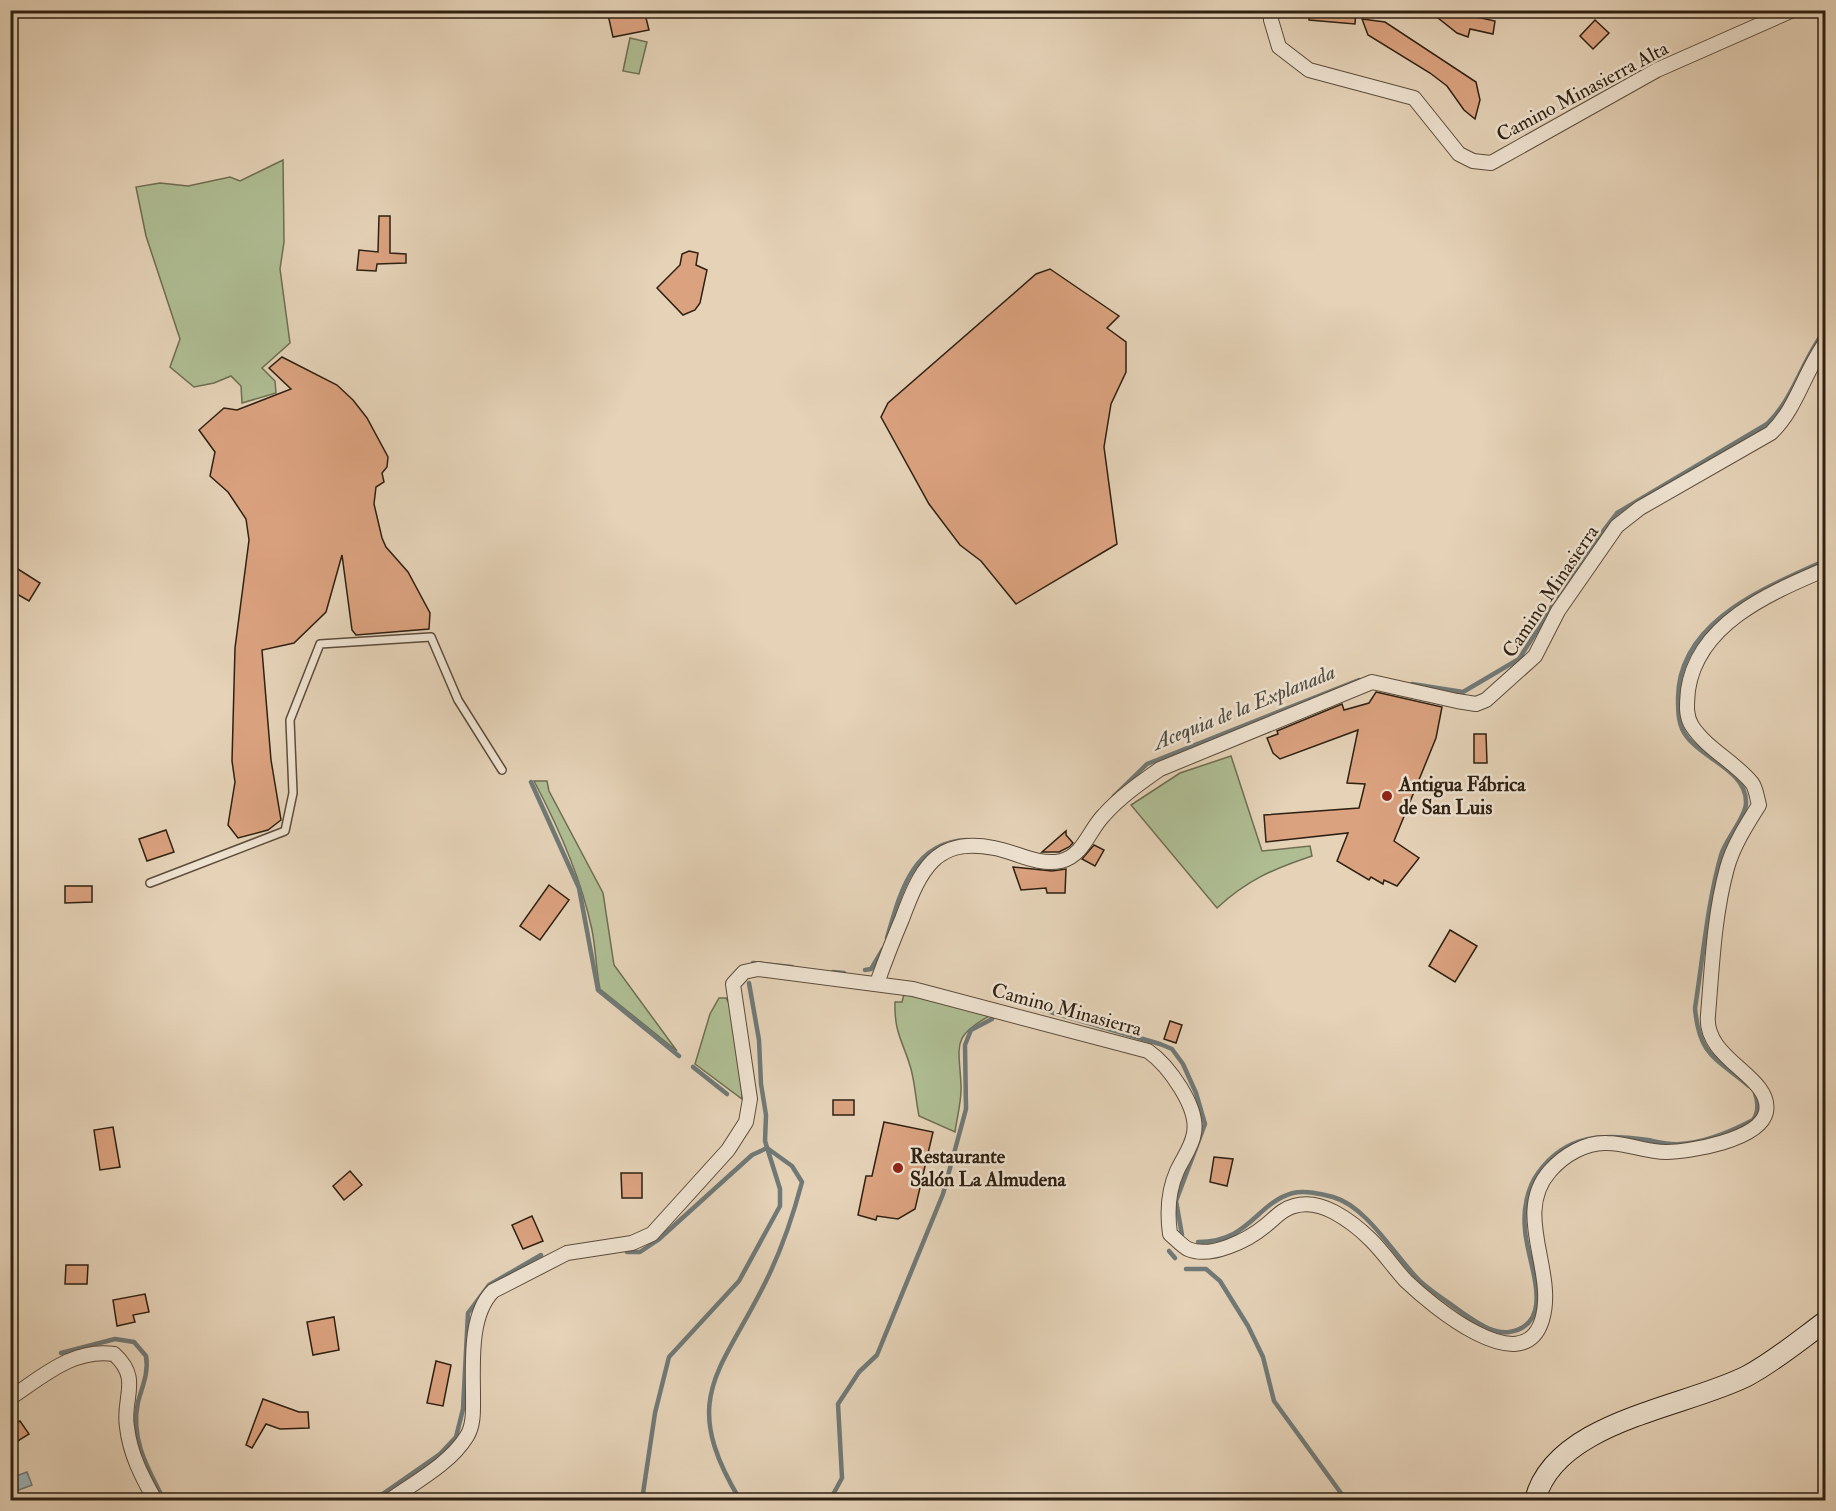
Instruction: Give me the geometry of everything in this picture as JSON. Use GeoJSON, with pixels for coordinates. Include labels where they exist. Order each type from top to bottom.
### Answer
{"type":"FeatureCollection","features":[{"type":"Feature","properties":{"kind":"main road"},"geometry":{"type":"LineString","coordinates":[[1534,1500],[1549,1470],[1569,1450],[1592,1436],[1746,1376],[1785,1352],[1826,1321]]}},
{"type":"Feature","properties":{"kind":"street","name":"Camino Minasierra Alta"},"geometry":{"type":"LineString","coordinates":[[1272,10],[1271,20],[1279,47],[1309,70],[1414,98],[1459,154],[1473,161],[1491,163],[1657,70],[1793,10]]}},
{"type":"Feature","properties":{"kind":"street","name":"Camino Minasierra"},"geometry":{"type":"LineString","coordinates":[[877,983],[915,882],[941,853],[964,846],[982,846],[1043,862],[1061,861],[1080,850],[1102,816],[1133,788],[1161,769],[1372,682],[1476,704],[1486,700],[1535,656],[1558,611],[1617,526],[1650,502],[1771,433],[1785,420],[1810,364],[1826,342]]}},
{"type":"Feature","properties":{"kind":"street","name":"Camino Minasierra"},"geometry":{"type":"LineString","coordinates":[[390,1500],[451,1455],[468,1434],[472,1414],[473,1362],[479,1311],[484,1300],[493,1291],[567,1253],[632,1243],[652,1234],[728,1149],[746,1122],[750,1099],[733,984],[744,972],[758,969],[913,989],[1123,1042],[1148,1051],[1167,1067],[1183,1093],[1195,1130],[1170,1192],[1170,1234],[1186,1249],[1199,1252],[1231,1245],[1248,1238],[1291,1206],[1304,1204],[1320,1206],[1358,1227],[1414,1288],[1474,1332],[1494,1342],[1510,1345],[1522,1342],[1534,1333],[1542,1321],[1545,1277],[1533,1216],[1548,1172],[1575,1151],[1606,1143],[1664,1152],[1702,1149],[1749,1131],[1761,1121],[1766,1110],[1764,1096],[1746,1073],[1719,1052],[1707,1026],[1714,947],[1727,867],[1759,804],[1753,784],[1691,725],[1686,708],[1690,679],[1698,658],[1708,641],[1722,627],[1738,614],[1826,569]]}},
{"type":"Feature","properties":{"kind":"street"},"geometry":{"type":"LineString","coordinates":[[10,1398],[64,1362],[85,1356],[114,1354],[126,1366],[128,1376],[130,1389],[126,1425],[134,1459],[154,1500]]}},
{"type":"Feature","properties":{"kind":"lane"},"geometry":{"type":"LineString","coordinates":[[150,883],[285,831],[293,793],[290,720],[320,644],[431,637],[458,700],[502,770]]}},
{"type":"Feature","properties":{"kind":"green space"},"geometry":{"type":"Polygon","coordinates":[[[630,38],[647,42],[639,74],[623,71],[630,38]]]}},
{"type":"Feature","properties":{"kind":"green space"},"geometry":{"type":"Polygon","coordinates":[[[283,160],[284,242],[280,269],[290,343],[262,368],[275,381],[276,393],[242,403],[241,386],[231,376],[214,383],[194,387],[170,367],[180,339],[146,236],[136,187],[160,183],[188,186],[230,177],[240,181],[283,160]]]}},
{"type":"Feature","properties":{"kind":"green space"},"geometry":{"type":"Polygon","coordinates":[[[1231,756],[1262,851],[1310,846],[1312,856],[1261,876],[1217,908],[1131,805],[1180,773],[1231,756]]]}},
{"type":"Feature","properties":{"kind":"green space"},"geometry":{"type":"Polygon","coordinates":[[[534,781],[547,781],[549,791],[603,893],[614,965],[677,1051],[600,989],[592,930],[582,891],[560,835],[534,781]]]}},
{"type":"Feature","properties":{"kind":"green space"},"geometry":{"type":"Polygon","coordinates":[[[904,994],[991,1015],[969,1029],[960,1043],[961,1091],[955,1132],[919,1116],[914,1081],[896,1022],[895,1002],[902,1002],[904,994]]]}},
{"type":"Feature","properties":{"kind":"green space"},"geometry":{"type":"Polygon","coordinates":[[[719,998],[726,998],[731,1007],[742,1077],[742,1099],[695,1064],[710,1014],[719,998]]]}},
{"type":"Feature","properties":{"kind":"water"},"geometry":{"type":"Polygon","coordinates":[[[27,1472],[32,1485],[11,1493],[11,1478],[27,1472]]]}},
{"type":"Feature","properties":{"kind":"building"},"geometry":{"type":"Polygon","coordinates":[[[607,10],[644,10],[649,30],[613,37],[607,10]]]}},
{"type":"Feature","properties":{"kind":"building"},"geometry":{"type":"Polygon","coordinates":[[[1309,10],[1356,10],[1355,24],[1309,20],[1309,10]]]}},
{"type":"Feature","properties":{"kind":"building"},"geometry":{"type":"Polygon","coordinates":[[[1428,10],[1474,10],[1472,16],[1495,21],[1493,34],[1470,29],[1468,37],[1457,33],[1428,10]]]}},
{"type":"Feature","properties":{"kind":"building"},"geometry":{"type":"Polygon","coordinates":[[[1362,19],[1385,22],[1476,82],[1480,100],[1475,119],[1464,110],[1447,86],[1368,35],[1362,19]]]}},
{"type":"Feature","properties":{"kind":"building"},"geometry":{"type":"Polygon","coordinates":[[[1595,20],[1609,33],[1593,49],[1580,36],[1595,20]]]}},
{"type":"Feature","properties":{"kind":"building"},"geometry":{"type":"Polygon","coordinates":[[[379,216],[390,216],[390,253],[406,254],[406,263],[377,264],[376,271],[357,270],[359,250],[378,252],[379,216]]]}},
{"type":"Feature","properties":{"kind":"building"},"geometry":{"type":"Polygon","coordinates":[[[689,251],[698,253],[696,265],[707,270],[700,303],[695,310],[683,315],[657,288],[680,265],[682,254],[689,251]]]}},
{"type":"Feature","properties":{"kind":"building"},"geometry":{"type":"Polygon","coordinates":[[[1050,269],[1119,316],[1107,328],[1126,342],[1126,372],[1111,404],[1104,447],[1117,544],[1016,604],[981,561],[960,545],[929,504],[881,417],[888,403],[1036,274],[1050,269]]]}},
{"type":"Feature","properties":{"kind":"building"},"geometry":{"type":"Polygon","coordinates":[[[282,357],[337,385],[367,418],[388,457],[387,467],[382,473],[384,482],[376,487],[374,504],[382,538],[386,547],[408,572],[430,613],[429,629],[356,635],[352,630],[342,555],[326,612],[294,643],[262,650],[271,760],[281,820],[268,830],[238,838],[228,825],[235,782],[232,761],[235,648],[249,540],[246,519],[228,492],[210,476],[215,452],[199,430],[224,408],[237,410],[291,389],[269,368],[282,357]]]}},
{"type":"Feature","properties":{"kind":"building"},"geometry":{"type":"Polygon","coordinates":[[[10,564],[40,583],[29,601],[10,590],[10,564]]]}},
{"type":"Feature","properties":{"kind":"building","name":"Antigua Fábrica de San Luis"},"geometry":{"type":"Polygon","coordinates":[[[1376,692],[1442,707],[1436,738],[1394,841],[1419,858],[1397,886],[1384,880],[1383,884],[1371,877],[1369,880],[1337,861],[1348,833],[1266,842],[1264,815],[1359,808],[1365,784],[1347,783],[1358,730],[1280,759],[1273,753],[1267,738],[1278,734],[1277,731],[1342,704],[1344,710],[1369,703],[1376,692]]]}},
{"type":"Feature","properties":{"kind":"building"},"geometry":{"type":"Polygon","coordinates":[[[1474,734],[1486,734],[1487,763],[1474,763],[1474,734]]]}},
{"type":"Feature","properties":{"kind":"building"},"geometry":{"type":"Polygon","coordinates":[[[166,830],[174,852],[147,861],[139,839],[166,830]]]}},
{"type":"Feature","properties":{"kind":"building"},"geometry":{"type":"Polygon","coordinates":[[[1066,831],[1066,835],[1073,843],[1069,847],[1059,852],[1042,852],[1066,831]]]}},
{"type":"Feature","properties":{"kind":"building"},"geometry":{"type":"Polygon","coordinates":[[[1094,845],[1104,850],[1095,866],[1082,859],[1094,845]]]}},
{"type":"Feature","properties":{"kind":"building"},"geometry":{"type":"Polygon","coordinates":[[[1013,867],[1052,871],[1066,869],[1065,893],[1047,893],[1046,888],[1021,890],[1013,867]]]}},
{"type":"Feature","properties":{"kind":"building"},"geometry":{"type":"Polygon","coordinates":[[[549,885],[569,900],[540,940],[520,926],[549,885]]]}},
{"type":"Feature","properties":{"kind":"building"},"geometry":{"type":"Polygon","coordinates":[[[65,886],[92,886],[92,902],[65,903],[65,886]]]}},
{"type":"Feature","properties":{"kind":"building"},"geometry":{"type":"Polygon","coordinates":[[[1450,930],[1477,946],[1455,982],[1429,966],[1450,930]]]}},
{"type":"Feature","properties":{"kind":"building"},"geometry":{"type":"Polygon","coordinates":[[[1170,1021],[1182,1025],[1176,1043],[1164,1039],[1170,1021]]]}},
{"type":"Feature","properties":{"kind":"building"},"geometry":{"type":"Polygon","coordinates":[[[833,1100],[854,1100],[854,1115],[833,1115],[833,1100]]]}},
{"type":"Feature","properties":{"kind":"building"},"geometry":{"type":"Polygon","coordinates":[[[884,1122],[933,1132],[915,1209],[898,1219],[877,1216],[876,1220],[858,1215],[866,1176],[872,1176],[884,1122]]]}},
{"type":"Feature","properties":{"kind":"building"},"geometry":{"type":"Polygon","coordinates":[[[113,1127],[120,1167],[100,1170],[94,1130],[113,1127]]]}},
{"type":"Feature","properties":{"kind":"building"},"geometry":{"type":"Polygon","coordinates":[[[1214,1157],[1233,1159],[1227,1186],[1210,1182],[1214,1157]]]}},
{"type":"Feature","properties":{"kind":"building"},"geometry":{"type":"Polygon","coordinates":[[[350,1171],[362,1185],[344,1200],[333,1186],[350,1171]]]}},
{"type":"Feature","properties":{"kind":"building"},"geometry":{"type":"Polygon","coordinates":[[[621,1173],[642,1173],[642,1198],[622,1198],[621,1173]]]}},
{"type":"Feature","properties":{"kind":"building"},"geometry":{"type":"Polygon","coordinates":[[[532,1216],[543,1241],[523,1249],[512,1225],[532,1216]]]}},
{"type":"Feature","properties":{"kind":"building"},"geometry":{"type":"Polygon","coordinates":[[[66,1265],[88,1265],[87,1284],[65,1284],[66,1265]]]}},
{"type":"Feature","properties":{"kind":"building"},"geometry":{"type":"Polygon","coordinates":[[[145,1294],[149,1312],[133,1315],[135,1322],[117,1326],[113,1300],[145,1294]]]}},
{"type":"Feature","properties":{"kind":"building"},"geometry":{"type":"Polygon","coordinates":[[[334,1317],[339,1350],[313,1355],[307,1322],[334,1317]]]}},
{"type":"Feature","properties":{"kind":"building"},"geometry":{"type":"Polygon","coordinates":[[[436,1361],[451,1365],[443,1406],[427,1403],[436,1361]]]}},
{"type":"Feature","properties":{"kind":"building"},"geometry":{"type":"Polygon","coordinates":[[[263,1399],[299,1412],[308,1412],[309,1428],[280,1429],[266,1424],[252,1448],[246,1445],[263,1399]]]}},
{"type":"Feature","properties":{"kind":"building"},"geometry":{"type":"Polygon","coordinates":[[[20,1421],[29,1434],[10,1446],[10,1427],[20,1421]]]}},
{"type":"Feature","properties":{"kind":"waterway","name":"Acequia de la Explanada"},"geometry":{"type":"LineString","coordinates":[[1412,684],[1463,692],[1519,659],[1584,556],[1617,513],[1767,424],[1785,402],[1826,329]]}},
{"type":"Feature","properties":{"kind":"waterway"},"geometry":{"type":"LineString","coordinates":[[1749,1086],[1718,1062],[1705,1046],[1700,1036],[1695,1008],[1716,874],[1723,849],[1745,809],[1744,792],[1732,774],[1694,745],[1684,733],[1678,714],[1678,698],[1682,671],[1693,647],[1709,627],[1753,595],[1826,560]]}},
{"type":"Feature","properties":{"kind":"waterway","name":"Acequia de la Explanada"},"geometry":{"type":"LineString","coordinates":[[1114,796],[1147,764],[1359,680]]}},
{"type":"Feature","properties":{"kind":"waterway","name":"Acequia de la Explanada"},"geometry":{"type":"LineString","coordinates":[[531,782],[579,888],[598,990],[679,1056]]}},
{"type":"Feature","properties":{"kind":"waterway","name":"Acequia de la Explanada"},"geometry":{"type":"LineString","coordinates":[[887,938],[897,904],[911,873],[921,860],[933,850],[948,843],[967,840]]}},
{"type":"Feature","properties":{"kind":"waterway","name":"Acequia de la Explanada"},"geometry":{"type":"LineString","coordinates":[[865,970],[871,969],[883,949]]}},
{"type":"Feature","properties":{"kind":"waterway","name":"Acequia de la Explanada"},"geometry":{"type":"LineString","coordinates":[[753,963],[792,967]]}},
{"type":"Feature","properties":{"kind":"waterway"},"geometry":{"type":"LineString","coordinates":[[833,972],[844,973]]}},
{"type":"Feature","properties":{"kind":"waterway"},"geometry":{"type":"LineString","coordinates":[[642,1500],[655,1413],[669,1357],[739,1281],[780,1206],[780,1189],[765,1141],[766,1115],[761,1084],[759,1040],[749,983]]}},
{"type":"Feature","properties":{"kind":"waterway"},"geometry":{"type":"LineString","coordinates":[[1023,1004],[1160,1044],[1172,1049],[1183,1064],[1196,1093],[1205,1124],[1176,1201],[1182,1235]]}},
{"type":"Feature","properties":{"kind":"waterway"},"geometry":{"type":"LineString","coordinates":[[830,1500],[842,1478],[838,1404],[859,1372],[877,1355],[943,1194],[966,1109],[965,1045],[971,1030],[992,1019]]}},
{"type":"Feature","properties":{"kind":"waterway"},"geometry":{"type":"LineString","coordinates":[[693,1067],[727,1094]]}},
{"type":"Feature","properties":{"kind":"waterway"},"geometry":{"type":"LineString","coordinates":[[1198,1242],[1230,1236],[1280,1198],[1293,1193],[1308,1192],[1333,1197],[1346,1202],[1358,1211],[1430,1290],[1485,1327],[1509,1332],[1524,1327],[1533,1317],[1536,1289],[1525,1229],[1525,1215],[1531,1186],[1549,1160],[1574,1143],[1602,1137],[1632,1138],[1668,1144],[1708,1139],[1753,1120],[1757,1107],[1755,1093]]}},
{"type":"Feature","properties":{"kind":"waterway"},"geometry":{"type":"LineString","coordinates":[[627,1252],[640,1252],[658,1240],[752,1155],[767,1148],[792,1166],[802,1182],[777,1257],[713,1386],[709,1410],[712,1435],[721,1465],[740,1500]]}},
{"type":"Feature","properties":{"kind":"waterway"},"geometry":{"type":"LineString","coordinates":[[1169,1251],[1175,1258]]}},
{"type":"Feature","properties":{"kind":"waterway"},"geometry":{"type":"LineString","coordinates":[[374,1500],[440,1454],[456,1437],[463,1409],[468,1313],[489,1285],[541,1255]]}},
{"type":"Feature","properties":{"kind":"waterway"},"geometry":{"type":"LineString","coordinates":[[1186,1269],[1206,1269],[1220,1281],[1248,1326],[1263,1357],[1274,1401],[1346,1500]]}},
{"type":"Feature","properties":{"kind":"waterway"},"geometry":{"type":"LineString","coordinates":[[61,1353],[115,1339],[134,1342],[146,1356],[146,1374],[138,1402],[136,1429],[142,1453],[164,1500]]}},
{"type":"Feature","properties":{"kind":"place","name":"Antigua Fábrica de San Luis"},"geometry":{"type":"Point","coordinates":[1387,796]}},
{"type":"Feature","properties":{"kind":"place","name":"Restaurante Salón La Almudena"},"geometry":{"type":"Point","coordinates":[898,1168]}}]}
